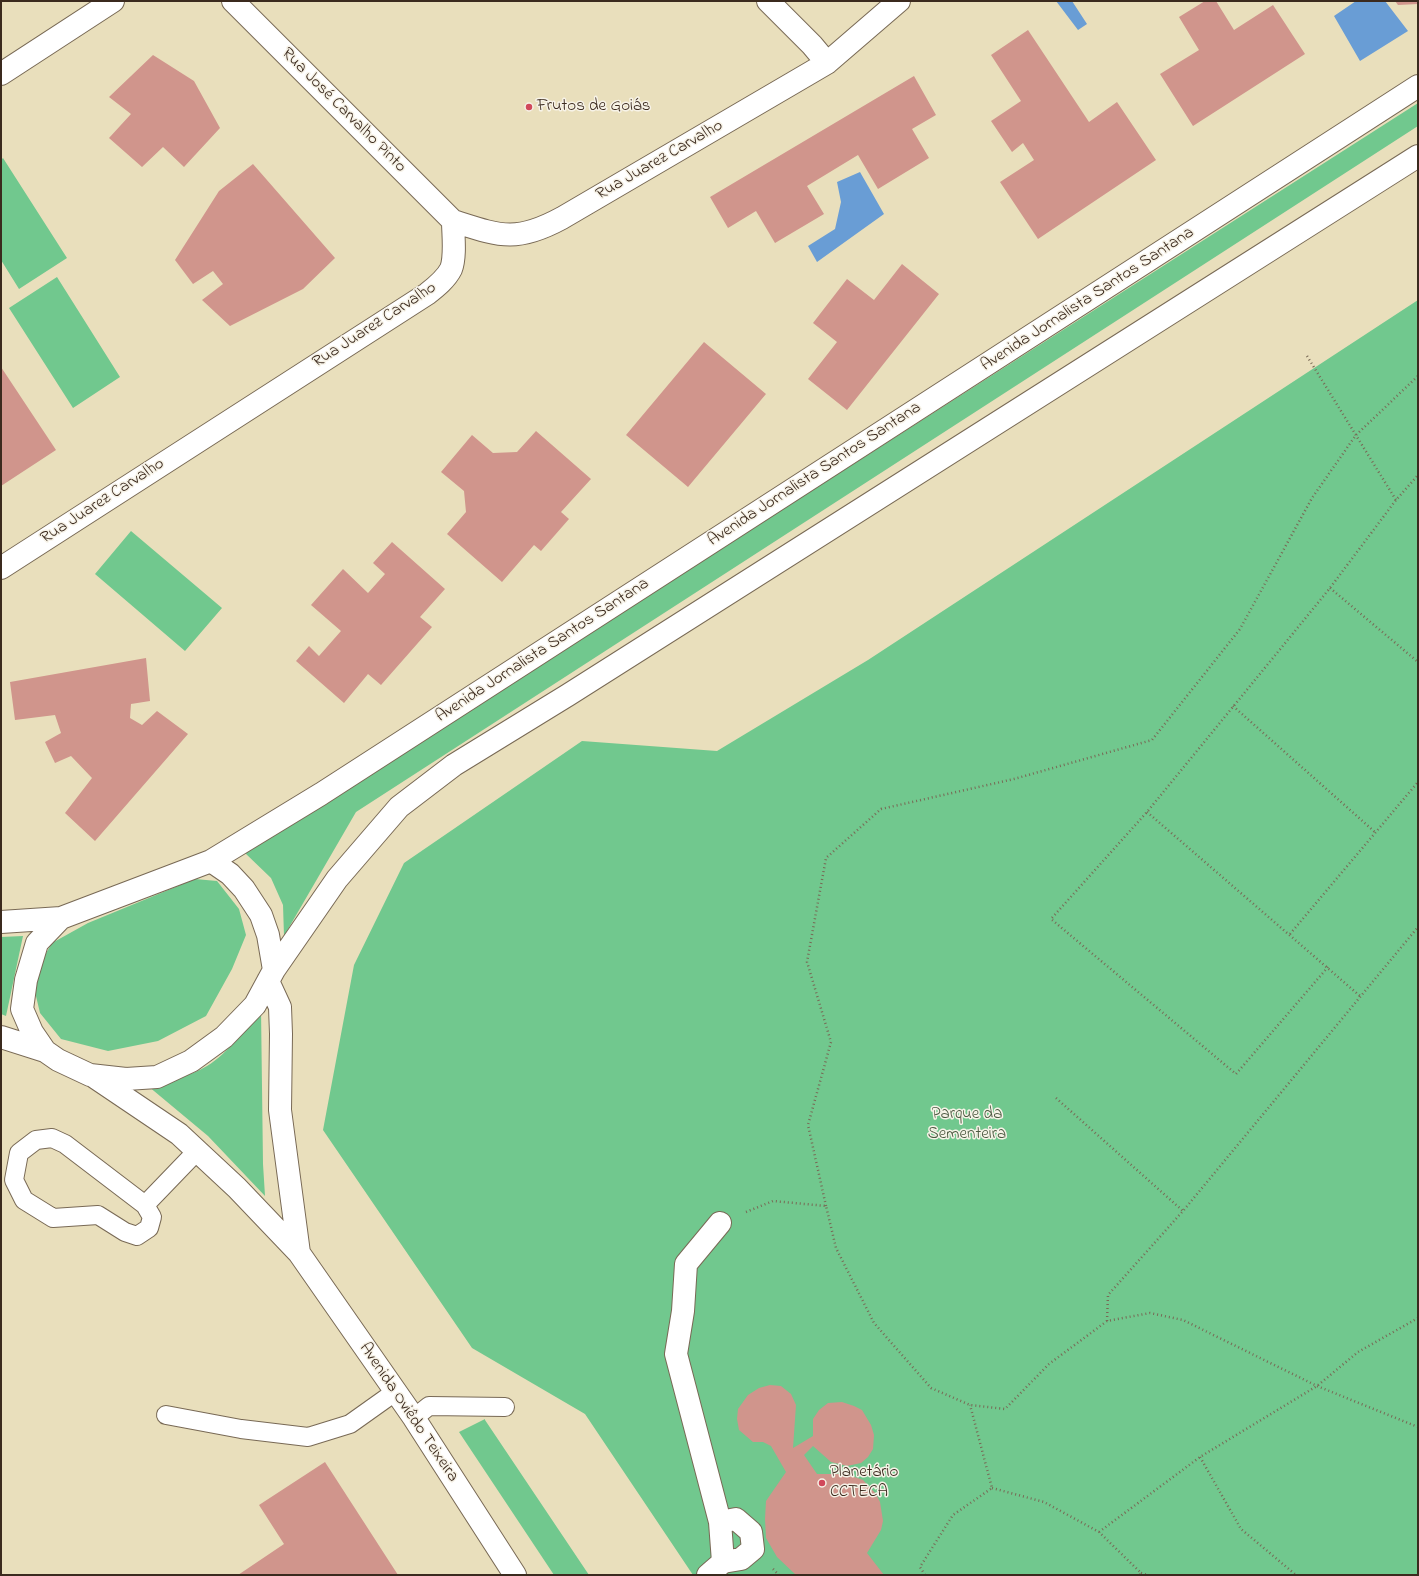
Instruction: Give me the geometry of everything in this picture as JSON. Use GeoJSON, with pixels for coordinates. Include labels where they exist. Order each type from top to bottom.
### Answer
{"type":"FeatureCollection","features":[{"type":"Feature","properties":{"kind":"main road"},"geometry":{"type":"LineString","coordinates":[[1,74],[113,1]]}},
{"type":"Feature","properties":{"kind":"main road","name":"Rua José Carvalho Pinto"},"geometry":{"type":"LineString","coordinates":[[233,1],[453,221]]}},
{"type":"Feature","properties":{"kind":"main road"},"geometry":{"type":"LineString","coordinates":[[768,1],[812,45],[827,63]]}},
{"type":"Feature","properties":{"kind":"main road","name":"Rua Juarez Carvalho"},"geometry":{"type":"LineString","coordinates":[[1,568],[427,294],[442,282],[451,268],[454,250],[453,221],[487,232],[505,235],[524,234],[543,228],[827,63],[899,1]]}},
{"type":"Feature","properties":{"kind":"main road","name":"Avenida Jornalista Santos Santana"},"geometry":{"type":"LineString","coordinates":[[61,918],[211,861],[321,794],[1418,86]]}},
{"type":"Feature","properties":{"kind":"main road"},"geometry":{"type":"LineString","coordinates":[[1,1037],[45,1051],[58,1060],[90,1075],[126,1078],[157,1077],[191,1061],[230,1031],[255,1005],[271,975],[337,879],[367,842],[399,807],[454,765],[568,695],[1418,156]]}},
{"type":"Feature","properties":{"kind":"main road","name":"Avenida Oviêdo Teixeira"},"geometry":{"type":"LineString","coordinates":[[211,861],[230,874],[244,889],[261,915],[268,935],[271,975],[280,1007],[280,1110],[299,1253]]}},
{"type":"Feature","properties":{"kind":"main road"},"geometry":{"type":"LineString","coordinates":[[1,922],[61,918]]}},
{"type":"Feature","properties":{"kind":"main road"},"geometry":{"type":"LineString","coordinates":[[45,1051],[32,1032],[22,1009],[26,980],[38,943],[61,918]]}},
{"type":"Feature","properties":{"kind":"main road","name":"Avenida Oviêdo Teixeira"},"geometry":{"type":"LineString","coordinates":[[90,1075],[179,1134],[237,1188],[299,1253],[414,1418],[515,1575]]}},
{"type":"Feature","properties":{"kind":"main road"},"geometry":{"type":"LineString","coordinates":[[720,1223],[686,1264],[683,1311],[676,1354],[720,1522],[715,1569],[741,1559],[753,1549],[751,1532],[736,1519],[720,1522]]}},
{"type":"Feature","properties":{"kind":"lane"},"geometry":{"type":"LineString","coordinates":[[52,1138],[65,1144],[145,1205],[152,1217],[149,1228],[137,1236],[125,1232],[98,1215],[52,1218],[24,1200],[17,1187],[14,1180],[19,1153],[36,1140],[52,1138]]}},
{"type":"Feature","properties":{"kind":"lane"},"geometry":{"type":"LineString","coordinates":[[145,1205],[197,1151]]}},
{"type":"Feature","properties":{"kind":"lane"},"geometry":{"type":"LineString","coordinates":[[166,1415],[240,1428],[308,1437],[350,1424],[396,1392]]}},
{"type":"Feature","properties":{"kind":"lane"},"geometry":{"type":"LineString","coordinates":[[414,1418],[429,1406],[505,1407]]}},
{"type":"Feature","properties":{"kind":"path"},"geometry":{"type":"LineString","coordinates":[[1307,356],[1396,500]]}},
{"type":"Feature","properties":{"kind":"path"},"geometry":{"type":"LineString","coordinates":[[1418,376],[1356,435],[1312,498],[1240,629],[1152,740],[1014,779],[880,809],[826,858],[808,962],[831,1042],[808,1125],[836,1248],[874,1323],[931,1388],[970,1406],[1004,1409],[1049,1364],[1107,1321],[1150,1313],[1183,1320],[1317,1386],[1418,1427]]}},
{"type":"Feature","properties":{"kind":"path"},"geometry":{"type":"LineString","coordinates":[[1328,967],[1236,1074],[1051,919],[1147,812],[1330,588],[1396,500],[1418,475]]}},
{"type":"Feature","properties":{"kind":"path"},"geometry":{"type":"LineString","coordinates":[[1330,588],[1418,662]]}},
{"type":"Feature","properties":{"kind":"path"},"geometry":{"type":"LineString","coordinates":[[1233,706],[1376,832]]}},
{"type":"Feature","properties":{"kind":"path"},"geometry":{"type":"LineString","coordinates":[[1290,934],[1418,782]]}},
{"type":"Feature","properties":{"kind":"path"},"geometry":{"type":"LineString","coordinates":[[1147,812],[1360,996]]}},
{"type":"Feature","properties":{"kind":"path"},"geometry":{"type":"LineString","coordinates":[[1107,1321],[1108,1295],[1183,1211],[1418,927]]}},
{"type":"Feature","properties":{"kind":"path"},"geometry":{"type":"LineString","coordinates":[[1056,1098],[1183,1211]]}},
{"type":"Feature","properties":{"kind":"path"},"geometry":{"type":"LineString","coordinates":[[720,1223],[773,1201],[826,1206]]}},
{"type":"Feature","properties":{"kind":"path"},"geometry":{"type":"LineString","coordinates":[[1099,1532],[1200,1457],[1317,1386],[1358,1352],[1418,1318]]}},
{"type":"Feature","properties":{"kind":"path"},"geometry":{"type":"LineString","coordinates":[[970,1406],[992,1488]]}},
{"type":"Feature","properties":{"kind":"path"},"geometry":{"type":"LineString","coordinates":[[1200,1457],[1241,1529],[1296,1575]]}},
{"type":"Feature","properties":{"kind":"path"},"geometry":{"type":"LineString","coordinates":[[925,1575],[920,1567],[953,1515],[992,1488],[1044,1502],[1099,1532],[1140,1574],[1148,1575]]}},
{"type":"Feature","properties":{"kind":"green space"},"geometry":{"type":"Polygon","coordinates":[[[1418,103],[1418,126],[356,812],[284,936],[283,905],[271,878],[245,853],[1418,103]]]}},
{"type":"Feature","properties":{"kind":"green space"},"geometry":{"type":"Polygon","coordinates":[[[3,158],[67,258],[19,289],[1,260],[1,160],[3,158]]]}},
{"type":"Feature","properties":{"kind":"green space"},"geometry":{"type":"Polygon","coordinates":[[[57,277],[120,377],[73,408],[9,308],[57,277]]]}},
{"type":"Feature","properties":{"kind":"green space","name":"Parque da Sementeira"},"geometry":{"type":"Polygon","coordinates":[[[1418,300],[1418,1575],[693,1575],[585,1414],[472,1348],[323,1130],[354,965],[404,863],[582,741],[717,751],[868,660],[1418,300]]]}},
{"type":"Feature","properties":{"kind":"green space"},"geometry":{"type":"Polygon","coordinates":[[[131,531],[222,608],[185,651],[95,574],[131,531]]]}},
{"type":"Feature","properties":{"kind":"green space"},"geometry":{"type":"Polygon","coordinates":[[[195,879],[217,881],[239,909],[246,935],[232,969],[206,1016],[158,1041],[108,1051],[61,1039],[40,1013],[35,992],[36,970],[52,943],[88,923],[195,879]]]}},
{"type":"Feature","properties":{"kind":"green space"},"geometry":{"type":"Polygon","coordinates":[[[23,936],[6,1016],[1,1014],[1,937],[23,936]]]}},
{"type":"Feature","properties":{"kind":"green space"},"geometry":{"type":"Polygon","coordinates":[[[261,1009],[263,1164],[265,1196],[208,1136],[148,1086],[186,1076],[215,1061],[236,1040],[261,1009]]]}},
{"type":"Feature","properties":{"kind":"green space"},"geometry":{"type":"Polygon","coordinates":[[[485,1419],[589,1575],[554,1575],[459,1432],[485,1419]]]}},
{"type":"Feature","properties":{"kind":"water"},"geometry":{"type":"Polygon","coordinates":[[[1056,1],[1072,1],[1087,24],[1078,30],[1056,1]]]}},
{"type":"Feature","properties":{"kind":"water"},"geometry":{"type":"Polygon","coordinates":[[[1356,1],[1385,1],[1408,31],[1360,61],[1334,16],[1356,1]]]}},
{"type":"Feature","properties":{"kind":"water"},"geometry":{"type":"Polygon","coordinates":[[[860,172],[884,214],[817,262],[808,246],[835,229],[841,202],[837,182],[860,172]]]}},
{"type":"Feature","properties":{"kind":"building"},"geometry":{"type":"Polygon","coordinates":[[[1205,1],[1216,1],[1234,30],[1273,5],[1305,54],[1193,126],[1160,74],[1199,50],[1179,17],[1205,1]]]}},
{"type":"Feature","properties":{"kind":"building"},"geometry":{"type":"Polygon","coordinates":[[[1395,1],[1418,1],[1418,4],[1398,5],[1395,1]]]}},
{"type":"Feature","properties":{"kind":"building"},"geometry":{"type":"Polygon","coordinates":[[[1028,30],[1089,122],[1117,102],[1156,160],[1038,239],[1000,182],[1034,160],[1023,143],[1012,152],[991,121],[1021,101],[991,55],[1028,30]]]}},
{"type":"Feature","properties":{"kind":"building"},"geometry":{"type":"Polygon","coordinates":[[[153,55],[194,81],[220,128],[184,167],[163,147],[142,167],[109,138],[131,114],[109,97],[153,55]]]}},
{"type":"Feature","properties":{"kind":"building"},"geometry":{"type":"Polygon","coordinates":[[[914,76],[936,115],[912,129],[929,158],[878,189],[858,155],[807,186],[824,214],[775,243],[756,211],[728,228],[710,197],[914,76]]]}},
{"type":"Feature","properties":{"kind":"building"},"geometry":{"type":"Polygon","coordinates":[[[253,164],[335,258],[303,289],[230,326],[202,300],[223,284],[213,271],[193,284],[175,260],[219,191],[253,164]]]}},
{"type":"Feature","properties":{"kind":"building"},"geometry":{"type":"Polygon","coordinates":[[[902,264],[939,294],[847,410],[808,379],[837,342],[813,323],[847,279],[874,300],[902,264]]]}},
{"type":"Feature","properties":{"kind":"building"},"geometry":{"type":"Polygon","coordinates":[[[704,342],[766,394],[688,487],[626,435],[704,342]]]}},
{"type":"Feature","properties":{"kind":"building"},"geometry":{"type":"Polygon","coordinates":[[[1,367],[56,450],[1,486],[1,367]]]}},
{"type":"Feature","properties":{"kind":"building"},"geometry":{"type":"Polygon","coordinates":[[[536,431],[591,479],[561,512],[569,519],[541,551],[534,545],[502,582],[447,534],[466,512],[464,491],[441,472],[472,435],[493,453],[517,452],[536,431]]]}},
{"type":"Feature","properties":{"kind":"building"},"geometry":{"type":"Polygon","coordinates":[[[392,542],[445,589],[420,617],[432,627],[381,685],[368,674],[344,703],[296,661],[309,646],[319,656],[341,631],[311,605],[343,569],[368,593],[385,574],[373,563],[392,542]]]}},
{"type":"Feature","properties":{"kind":"building"},"geometry":{"type":"Polygon","coordinates":[[[146,658],[150,701],[131,704],[130,718],[142,725],[157,711],[188,734],[95,841],[65,813],[92,778],[71,756],[55,763],[45,742],[61,733],[55,715],[15,720],[10,682],[146,658]]]}},
{"type":"Feature","properties":{"kind":"building","name":"Planetário CCTECA"},"geometry":{"type":"Polygon","coordinates":[[[770,1385],[781,1386],[791,1394],[796,1405],[793,1448],[813,1436],[813,1419],[819,1410],[828,1403],[842,1402],[862,1410],[871,1425],[874,1435],[873,1449],[868,1457],[861,1463],[847,1466],[831,1462],[813,1446],[804,1455],[817,1474],[846,1474],[863,1480],[876,1494],[880,1502],[883,1521],[881,1530],[867,1553],[884,1575],[796,1575],[777,1557],[766,1538],[766,1501],[786,1472],[771,1446],[763,1442],[753,1442],[739,1430],[737,1419],[738,1409],[748,1395],[759,1388],[770,1385]]]}},
{"type":"Feature","properties":{"kind":"building"},"geometry":{"type":"Polygon","coordinates":[[[325,1462],[398,1575],[238,1575],[284,1544],[259,1505],[325,1462]]]}},
{"type":"Feature","properties":{"kind":"place","name":"Frutos de Goiás"},"geometry":{"type":"Point","coordinates":[529,107]}},
{"type":"Feature","properties":{"kind":"place","name":"Planetário CCTECA"},"geometry":{"type":"Point","coordinates":[822,1483]}}]}
